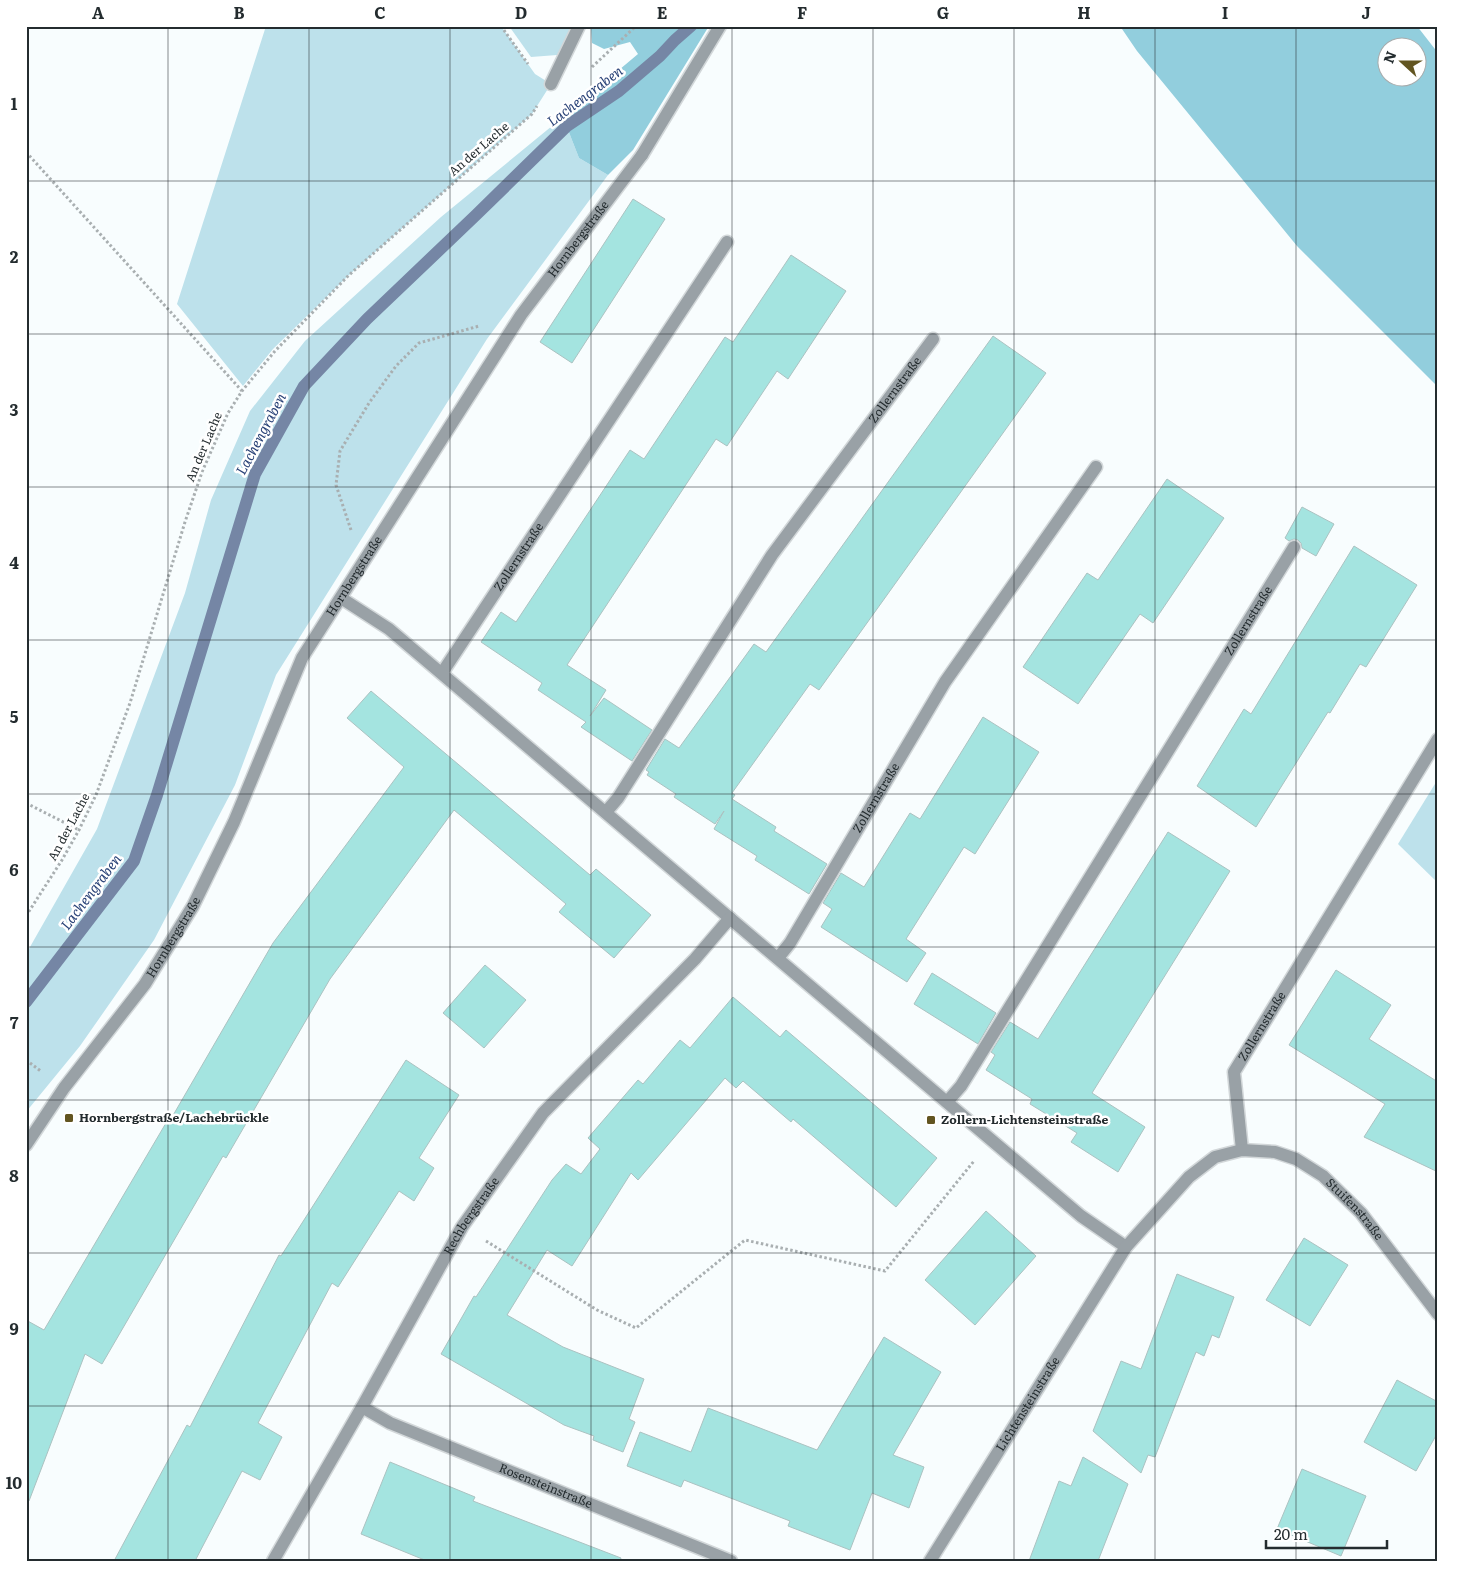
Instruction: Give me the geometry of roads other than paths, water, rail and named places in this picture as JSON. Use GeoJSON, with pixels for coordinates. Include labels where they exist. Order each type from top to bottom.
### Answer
{"type":"FeatureCollection","features":[{"type":"Feature","properties":{"kind":"street"},"geometry":{"type":"LineString","coordinates":[[551,84],[579,26]]}},
{"type":"Feature","properties":{"kind":"street","name":"Hornbergstraße"},"geometry":{"type":"LineString","coordinates":[[26,1146],[64,1088],[146,984],[193,906],[234,822],[302,658],[521,315],[642,156],[720,26]]}},
{"type":"Feature","properties":{"kind":"street","name":"Zollernstraße"},"geometry":{"type":"LineString","coordinates":[[442,673],[727,242]]}},
{"type":"Feature","properties":{"kind":"street","name":"Zollernstraße"},"geometry":{"type":"LineString","coordinates":[[606,812],[618,798],[772,555],[933,339]]}},
{"type":"Feature","properties":{"kind":"street","name":"Zollernstraße"},"geometry":{"type":"LineString","coordinates":[[778,958],[790,943],[945,682],[1096,467]]}},
{"type":"Feature","properties":{"kind":"street","name":"Zollernstraße"},"geometry":{"type":"LineString","coordinates":[[947,1102],[961,1086],[1294,547]]}},
{"type":"Feature","properties":{"kind":"street"},"geometry":{"type":"LineString","coordinates":[[341,598],[389,628],[1081,1216],[1126,1247],[1189,1177],[1215,1157],[1242,1150]]}},
{"type":"Feature","properties":{"kind":"street","name":"Zollernstraße"},"geometry":{"type":"LineString","coordinates":[[1242,1150],[1234,1072],[1438,739]]}},
{"type":"Feature","properties":{"kind":"street","name":"Rechbergstraße"},"geometry":{"type":"LineString","coordinates":[[273,1561],[362,1407],[462,1227],[543,1113],[696,959],[730,918]]}},
{"type":"Feature","properties":{"kind":"street","name":"Stuifenstraße"},"geometry":{"type":"LineString","coordinates":[[1242,1150],[1275,1152],[1296,1159],[1323,1176],[1361,1213],[1438,1314]]}},
{"type":"Feature","properties":{"kind":"street","name":"Lichtensteinstraße"},"geometry":{"type":"LineString","coordinates":[[930,1561],[1126,1247]]}},
{"type":"Feature","properties":{"kind":"street","name":"Rosensteinstraße"},"geometry":{"type":"LineString","coordinates":[[362,1407],[390,1423],[732,1561]]}},
{"type":"Feature","properties":{"kind":"waterway","name":"Lachengraben"},"geometry":{"type":"LineString","coordinates":[[26,1002],[134,861],[157,795],[255,474],[304,386],[367,319],[567,126],[619,91],[691,26]]}},
{"type":"Feature","properties":{"kind":"place","name":"Hornbergstraße/Lachebrückle"},"geometry":{"type":"Point","coordinates":[69,1118]}},
{"type":"Feature","properties":{"kind":"place","name":"Zollern-Lichtensteinstraße"},"geometry":{"type":"Point","coordinates":[931,1120]}}]}
